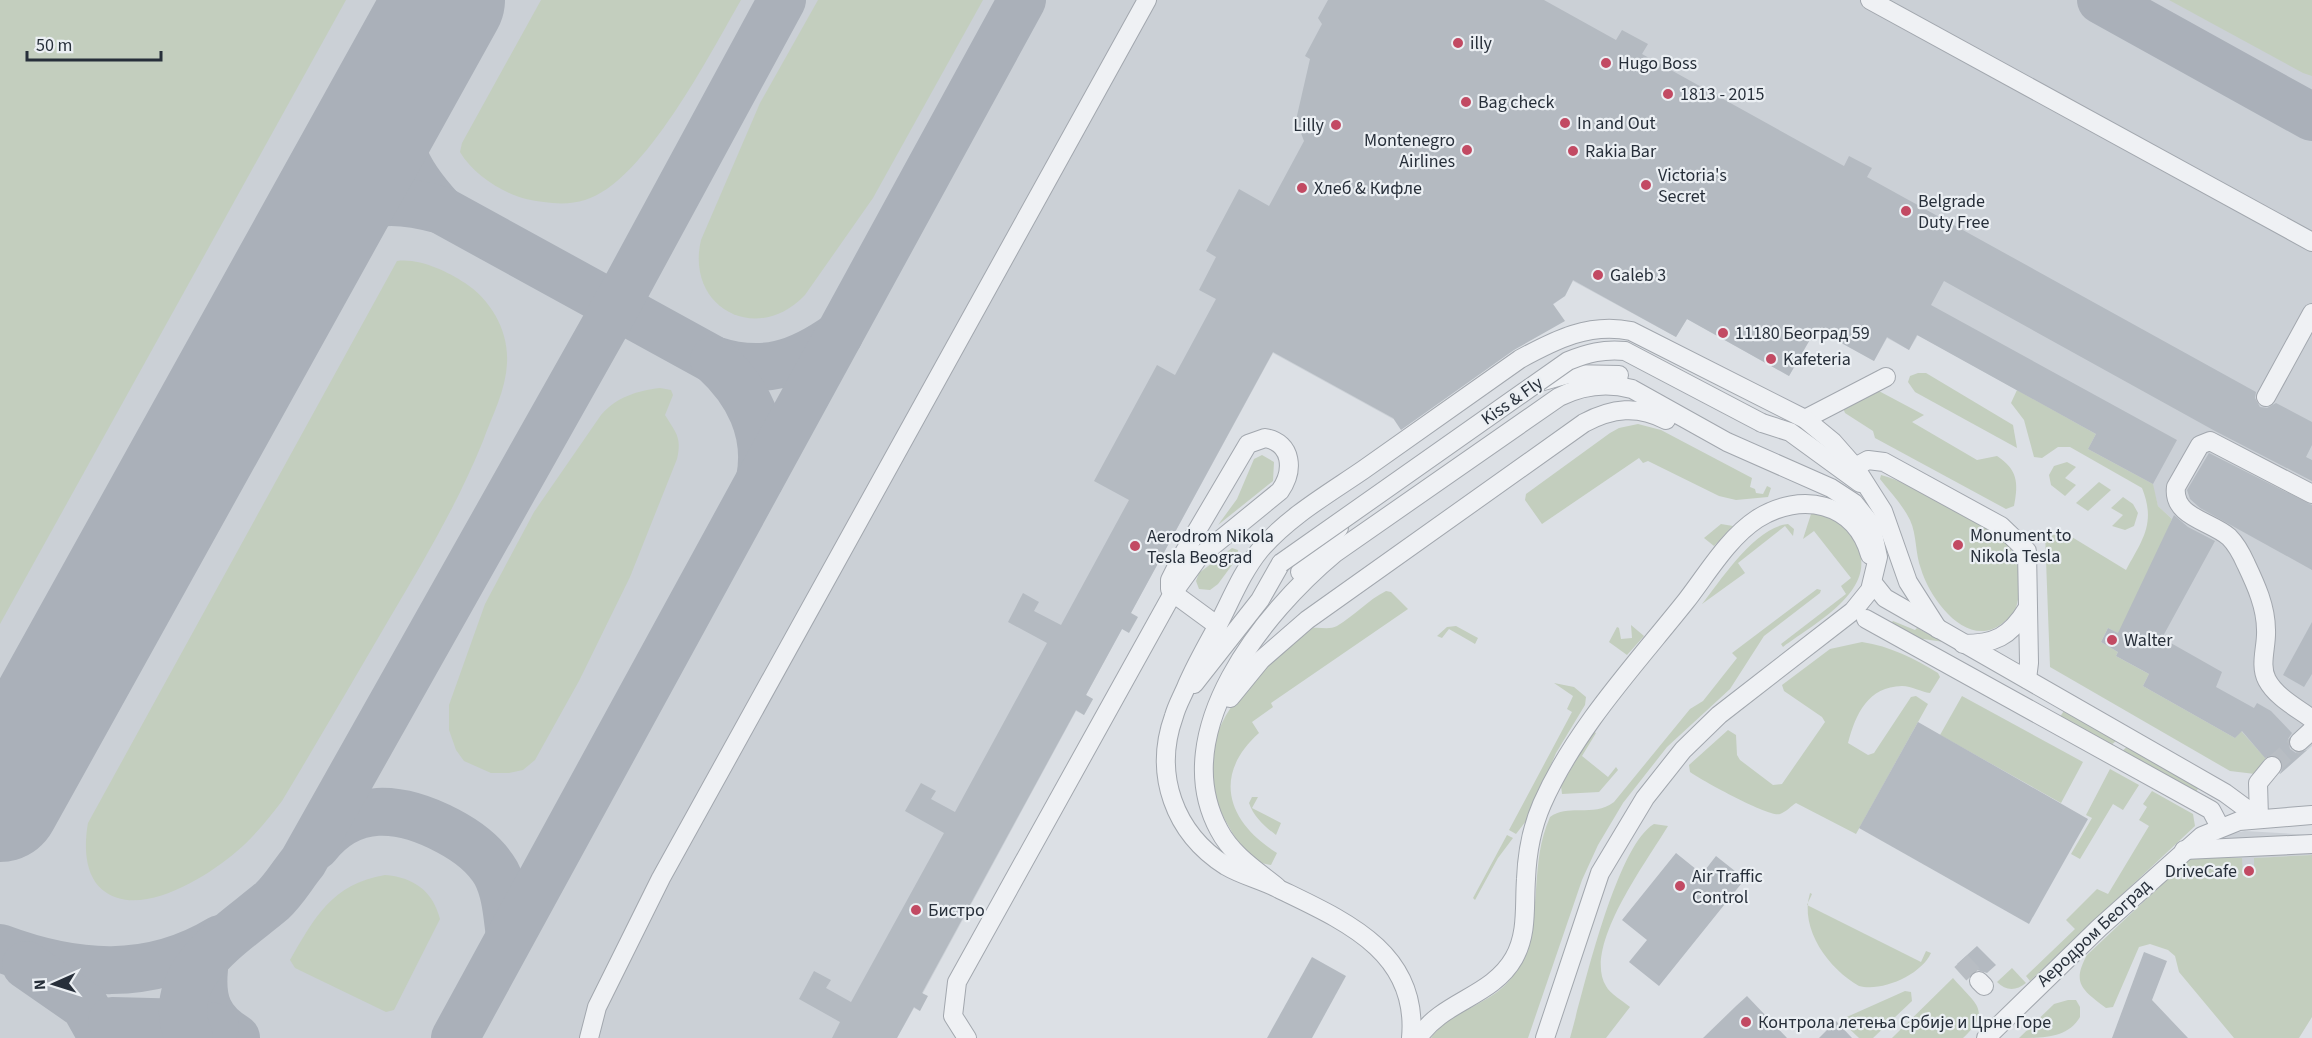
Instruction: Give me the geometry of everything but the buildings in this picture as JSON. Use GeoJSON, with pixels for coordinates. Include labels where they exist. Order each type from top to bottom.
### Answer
{"type":"FeatureCollection","features":[{"type":"Feature","properties":{"kind":"street"},"geometry":{"type":"LineString","coordinates":[[589,1038],[597,1007],[661,878],[1147,0]]}},
{"type":"Feature","properties":{"kind":"street"},"geometry":{"type":"LineString","coordinates":[[1870,0],[2312,242]]}},
{"type":"Feature","properties":{"kind":"street"},"geometry":{"type":"LineString","coordinates":[[2266,397],[2312,313]]}},
{"type":"Feature","properties":{"kind":"street"},"geometry":{"type":"LineString","coordinates":[[1411,1038],[1412,1014],[1406,985],[1386,953],[1335,919],[1277,887],[1227,867],[1207,852],[1180,819],[1167,790],[1165,771],[1169,734],[1199,657],[1224,630],[1267,557],[1307,509],[1520,358],[1557,339],[1583,331],[1604,327],[1631,332],[1799,416],[1833,442],[1855,467],[1889,523],[1899,563],[1916,597],[1938,628]]}},
{"type":"Feature","properties":{"kind":"street","name":"Kiss & Fly"},"geometry":{"type":"LineString","coordinates":[[1224,630],[1260,600],[1281,563],[1568,362],[1586,354],[1604,350],[1625,351],[1761,423],[1790,432],[1866,488]]}},
{"type":"Feature","properties":{"kind":"street"},"geometry":{"type":"LineString","coordinates":[[1277,887],[1234,852],[1219,831],[1212,814],[1204,768],[1210,729],[1221,696],[1235,669],[1274,615],[1300,571],[1319,548],[1386,485],[1506,399],[1545,380],[1568,374],[1620,375],[1641,382],[1761,449],[1792,473]]}},
{"type":"Feature","properties":{"kind":"street"},"geometry":{"type":"LineString","coordinates":[[1799,416],[1886,377]]}},
{"type":"Feature","properties":{"kind":"street"},"geometry":{"type":"LineString","coordinates":[[1274,615],[1313,572],[1335,553],[1559,397],[1579,388],[1615,385],[1632,389],[1727,442],[1792,473],[1831,488],[1860,508],[1871,524],[1878,557],[1866,597],[1853,611],[1810,646],[1719,715],[1683,750],[1645,798],[1600,873],[1545,1038]]}},
{"type":"Feature","properties":{"kind":"street"},"geometry":{"type":"LineString","coordinates":[[1210,729],[1261,660],[1307,620],[1598,416],[1626,410],[1649,411],[1752,466],[1792,473]]}},
{"type":"Feature","properties":{"kind":"street"},"geometry":{"type":"LineString","coordinates":[[967,1038],[953,1016],[957,982],[1173,593],[1198,557],[1280,491],[1286,482],[1290,469],[1289,457],[1285,448],[1272,439],[1265,438],[1248,444],[1170,580],[1170,589],[1173,593],[1224,630]]}},
{"type":"Feature","properties":{"kind":"street"},"geometry":{"type":"LineString","coordinates":[[2312,494],[2210,441],[2200,445],[2176,487],[2175,495],[2185,511],[2229,538],[2242,556],[2255,583],[2265,617],[2263,667],[2266,680],[2278,693],[2312,719]]}},
{"type":"Feature","properties":{"kind":"street"},"geometry":{"type":"LineString","coordinates":[[1855,467],[1868,460],[1884,462],[2001,526],[2027,550],[2027,680]]}},
{"type":"Feature","properties":{"kind":"street"},"geometry":{"type":"LineString","coordinates":[[1418,1038],[1427,1024],[1446,1009],[1489,987],[1503,974],[1514,958],[1522,939],[1530,842],[1541,806],[1552,782],[1602,708],[1731,543],[1757,519],[1804,504],[1840,511],[1851,519],[1868,546],[1874,576],[1885,598],[2235,799],[2259,818]]}},
{"type":"Feature","properties":{"kind":"street"},"geometry":{"type":"LineString","coordinates":[[1810,646],[1866,619],[1885,598],[1897,576],[1899,563]]}},
{"type":"Feature","properties":{"kind":"street"},"geometry":{"type":"LineString","coordinates":[[1964,643],[1972,645],[2007,634],[2027,609]]}},
{"type":"Feature","properties":{"kind":"street"},"geometry":{"type":"LineString","coordinates":[[1866,619],[2211,810],[2220,826]]}},
{"type":"Feature","properties":{"kind":"street"},"geometry":{"type":"LineString","coordinates":[[1944,663],[1964,643]]}},
{"type":"Feature","properties":{"kind":"street"},"geometry":{"type":"LineString","coordinates":[[2259,818],[2258,783],[2272,766]]}},
{"type":"Feature","properties":{"kind":"street","name":"Аеродром Београд"},"geometry":{"type":"LineString","coordinates":[[1986,1038],[2184,850],[2220,826],[2259,818],[2312,815]]}},
{"type":"Feature","properties":{"kind":"street"},"geometry":{"type":"LineString","coordinates":[[2294,816],[2312,830]]}},
{"type":"Feature","properties":{"kind":"street"},"geometry":{"type":"LineString","coordinates":[[2184,850],[2312,844]]}},
{"type":"Feature","properties":{"kind":"shaded area"},"geometry":{"type":"Polygon","coordinates":[[[0,0],[2312,0],[2312,746],[2280,774],[2241,732],[2235,738],[2143,686],[2149,673],[2116,656],[2118,652],[2101,642],[2108,628],[2125,637],[2172,519],[2158,506],[2152,484],[2088,449],[2096,434],[1918,335],[1909,350],[1887,338],[1874,361],[1816,329],[1789,376],[1687,319],[1676,337],[1573,281],[1565,296],[1393,419],[1273,353],[1086,695],[1093,699],[1084,715],[1076,711],[923,993],[920,1011],[914,1008],[897,1038],[0,1038],[0,0]]]}},
{"type":"Feature","properties":{"kind":"shaded area"},"geometry":{"type":"Polygon","coordinates":[[[2245,831],[2312,835],[2312,855],[2254,858],[2254,876],[2243,876],[2196,857],[2229,834],[2245,831]]]}},
{"type":"Feature","properties":{"kind":"green space"},"geometry":{"type":"Polygon","coordinates":[[[0,0],[346,0],[0,624],[0,0]]]}},
{"type":"Feature","properties":{"kind":"green space"},"geometry":{"type":"Polygon","coordinates":[[[541,0],[741,0],[694,82],[652,143],[630,169],[607,189],[578,202],[541,202],[507,192],[480,175],[460,152],[462,143],[541,0]]]}},
{"type":"Feature","properties":{"kind":"green space"},"geometry":{"type":"Polygon","coordinates":[[[818,0],[983,0],[873,198],[805,295],[786,310],[766,317],[747,318],[729,312],[714,301],[704,284],[699,264],[701,240],[760,103],[818,0]]]}},
{"type":"Feature","properties":{"kind":"green space"},"geometry":{"type":"Polygon","coordinates":[[[2169,0],[2312,0],[2312,76],[2303,73],[2169,0]]]}},
{"type":"Feature","properties":{"kind":"green space"},"geometry":{"type":"Polygon","coordinates":[[[397,261],[424,263],[465,283],[483,298],[501,328],[507,351],[504,383],[473,465],[451,511],[414,577],[282,801],[266,821],[236,852],[191,883],[154,898],[136,900],[119,898],[104,891],[92,877],[86,850],[88,823],[397,261]]]}},
{"type":"Feature","properties":{"kind":"green space"},"geometry":{"type":"Polygon","coordinates":[[[1926,373],[2013,425],[2017,448],[1915,392],[1908,382],[1910,376],[1926,373]]]}},
{"type":"Feature","properties":{"kind":"green space"},"geometry":{"type":"Polygon","coordinates":[[[660,388],[671,390],[673,395],[665,415],[678,440],[677,459],[630,577],[579,681],[535,760],[523,770],[491,773],[464,761],[456,750],[449,730],[449,705],[485,604],[534,512],[601,415],[628,396],[660,388]]]}},
{"type":"Feature","properties":{"kind":"green space"},"geometry":{"type":"Polygon","coordinates":[[[1877,390],[1924,415],[1912,422],[1977,460],[1997,456],[2004,461],[2015,477],[2014,506],[2006,509],[1875,438],[1873,431],[1845,413],[1843,408],[1877,390]]]}},
{"type":"Feature","properties":{"kind":"green space"},"geometry":{"type":"Polygon","coordinates":[[[2017,390],[2096,434],[2088,449],[2153,484],[2158,506],[2172,519],[2125,637],[2108,628],[2101,642],[2118,652],[2116,656],[2149,674],[2143,686],[2235,738],[2241,731],[2270,763],[2255,774],[2230,771],[2050,667],[2045,533],[2062,531],[2126,570],[2146,530],[2148,511],[2142,488],[2070,447],[2058,447],[2042,458],[2034,457],[2024,420],[2011,403],[2017,390]]]}},
{"type":"Feature","properties":{"kind":"green space"},"geometry":{"type":"Polygon","coordinates":[[[1638,424],[1661,430],[1752,478],[1750,487],[1755,489],[1756,493],[1763,494],[1767,486],[1771,488],[1768,497],[1736,500],[1719,496],[1648,461],[1643,463],[1639,458],[1542,524],[1525,500],[1526,494],[1610,433],[1619,428],[1638,424]]]}},
{"type":"Feature","properties":{"kind":"green space"},"geometry":{"type":"Polygon","coordinates":[[[1262,455],[1274,462],[1273,481],[1218,525],[1237,499],[1254,459],[1262,455]]]}},
{"type":"Feature","properties":{"kind":"green space"},"geometry":{"type":"Polygon","coordinates":[[[2067,462],[2076,467],[2065,478],[2076,485],[2065,496],[2051,485],[2049,475],[2054,466],[2067,462]]]}},
{"type":"Feature","properties":{"kind":"green space"},"geometry":{"type":"Polygon","coordinates":[[[1881,475],[1979,521],[2004,540],[2018,567],[2020,584],[2017,604],[2009,622],[2006,620],[1993,629],[1979,631],[1966,628],[1943,609],[1926,582],[1921,569],[1910,520],[1880,479],[1881,475]]]}},
{"type":"Feature","properties":{"kind":"green space"},"geometry":{"type":"Polygon","coordinates":[[[2099,482],[2111,490],[2088,511],[2076,503],[2099,482]]]}},
{"type":"Feature","properties":{"kind":"green space"},"geometry":{"type":"Polygon","coordinates":[[[2123,497],[2133,504],[2138,513],[2134,526],[2125,530],[2112,526],[2123,515],[2111,508],[2123,497]]]}},
{"type":"Feature","properties":{"kind":"green space"},"geometry":{"type":"Polygon","coordinates":[[[1811,514],[1830,517],[1848,532],[1860,555],[1861,571],[1854,587],[1843,601],[1783,647],[1781,644],[1846,594],[1841,586],[1851,578],[1814,531],[1803,539],[1811,514]]]}},
{"type":"Feature","properties":{"kind":"green space"},"geometry":{"type":"Polygon","coordinates":[[[1721,524],[1733,526],[1714,546],[1704,538],[1721,524]]]}},
{"type":"Feature","properties":{"kind":"green space"},"geometry":{"type":"Polygon","coordinates":[[[1788,524],[1794,529],[1793,536],[1785,526],[1738,563],[1745,573],[1702,604],[1751,544],[1763,534],[1788,524]]]}},
{"type":"Feature","properties":{"kind":"green space"},"geometry":{"type":"Polygon","coordinates":[[[1232,548],[1238,550],[1238,557],[1218,584],[1210,590],[1199,589],[1196,581],[1199,573],[1232,548]]]}},
{"type":"Feature","properties":{"kind":"green space"},"geometry":{"type":"Polygon","coordinates":[[[1817,589],[1821,590],[1820,593],[1764,636],[1730,689],[1667,747],[1623,803],[1598,845],[1582,880],[1528,1038],[1431,1038],[1449,1020],[1503,987],[1512,977],[1523,957],[1534,918],[1539,857],[1550,817],[1565,811],[1606,807],[1614,802],[1690,709],[1703,701],[1737,658],[1732,653],[1817,589]]]}},
{"type":"Feature","properties":{"kind":"green space"},"geometry":{"type":"Polygon","coordinates":[[[1386,591],[1391,592],[1408,609],[1271,703],[1273,707],[1252,722],[1259,733],[1244,749],[1235,765],[1231,781],[1232,797],[1237,812],[1246,827],[1277,853],[1271,865],[1263,863],[1249,854],[1237,840],[1224,818],[1215,794],[1211,771],[1213,750],[1219,729],[1242,692],[1302,633],[1313,628],[1337,626],[1386,591]]]}},
{"type":"Feature","properties":{"kind":"green space"},"geometry":{"type":"Polygon","coordinates":[[[1893,621],[1915,630],[1917,628],[1944,642],[1916,638],[1891,623],[1893,621]]]}},
{"type":"Feature","properties":{"kind":"green space"},"geometry":{"type":"Polygon","coordinates":[[[1631,625],[1644,636],[1627,655],[1609,642],[1617,627],[1621,639],[1632,638],[1631,625]]]}},
{"type":"Feature","properties":{"kind":"green space"},"geometry":{"type":"Polygon","coordinates":[[[1456,626],[1478,638],[1475,644],[1449,629],[1442,638],[1437,636],[1447,627],[1456,626]]]}},
{"type":"Feature","properties":{"kind":"green space"},"geometry":{"type":"Polygon","coordinates":[[[1862,642],[1902,654],[1938,673],[1940,677],[1930,693],[1902,686],[1880,691],[1865,704],[1860,712],[1848,743],[1868,755],[1874,753],[1911,697],[1916,696],[1928,704],[1856,834],[1796,803],[1780,814],[1763,810],[1690,772],[1689,765],[1728,730],[1736,735],[1737,755],[1740,760],[1773,785],[1782,784],[1825,722],[1822,717],[1784,691],[1782,685],[1830,649],[1862,642]]]}},
{"type":"Feature","properties":{"kind":"green space"},"geometry":{"type":"Polygon","coordinates":[[[1554,683],[1574,687],[1586,697],[1585,705],[1556,753],[1529,817],[1516,834],[1509,830],[1572,712],[1567,709],[1573,696],[1554,683]]]}},
{"type":"Feature","properties":{"kind":"green space"},"geometry":{"type":"Polygon","coordinates":[[[1962,696],[2083,762],[2061,803],[1940,735],[1962,696]]]}},
{"type":"Feature","properties":{"kind":"green space"},"geometry":{"type":"Polygon","coordinates":[[[2064,711],[2117,740],[2110,746],[2059,718],[2064,711]]]}},
{"type":"Feature","properties":{"kind":"green space"},"geometry":{"type":"Polygon","coordinates":[[[1593,731],[1596,733],[1582,756],[1608,777],[1616,767],[1618,770],[1599,792],[1562,794],[1561,786],[1593,731]]]}},
{"type":"Feature","properties":{"kind":"green space"},"geometry":{"type":"Polygon","coordinates":[[[2128,746],[2199,787],[2196,792],[2121,752],[2128,746]]]}},
{"type":"Feature","properties":{"kind":"green space"},"geometry":{"type":"Polygon","coordinates":[[[2110,769],[2139,785],[2123,810],[2113,804],[2080,859],[2071,854],[2092,818],[2086,815],[2110,769]]]}},
{"type":"Feature","properties":{"kind":"green space"},"geometry":{"type":"Polygon","coordinates":[[[2152,791],[2193,814],[2195,826],[2030,981],[2026,976],[2075,929],[2066,920],[2097,889],[2108,894],[2149,826],[2139,820],[2147,807],[2143,804],[2152,791]]]}},
{"type":"Feature","properties":{"kind":"green space"},"geometry":{"type":"Polygon","coordinates":[[[1252,797],[1258,797],[1252,808],[1281,823],[1276,835],[1254,813],[1249,803],[1252,797]]]}},
{"type":"Feature","properties":{"kind":"green space"},"geometry":{"type":"Polygon","coordinates":[[[1654,824],[1668,826],[1620,904],[1603,949],[1601,969],[1606,986],[1630,1007],[1606,1038],[1570,1038],[1592,956],[1614,889],[1640,838],[1654,824]]]}},
{"type":"Feature","properties":{"kind":"green space"},"geometry":{"type":"Polygon","coordinates":[[[1507,835],[1513,838],[1498,858],[1475,900],[1473,898],[1507,835]]]}},
{"type":"Feature","properties":{"kind":"green space"},"geometry":{"type":"Polygon","coordinates":[[[2312,855],[2312,1017],[2299,1038],[2234,1038],[2179,972],[2175,956],[2168,950],[2150,944],[2139,947],[2113,1007],[2106,1008],[2082,986],[2080,973],[2087,955],[2188,860],[2196,857],[2242,858],[2243,876],[2254,876],[2254,858],[2312,855]]]}},
{"type":"Feature","properties":{"kind":"green space"},"geometry":{"type":"Polygon","coordinates":[[[385,875],[413,882],[420,887],[427,893],[437,909],[440,919],[394,1010],[386,1012],[295,968],[290,960],[317,917],[338,895],[367,879],[385,875]]]}},
{"type":"Feature","properties":{"kind":"green space"},"geometry":{"type":"Polygon","coordinates":[[[1808,905],[1921,962],[1926,951],[1931,953],[1919,968],[1900,980],[1879,986],[1859,986],[1837,969],[1819,947],[1809,920],[1808,905]]]}},
{"type":"Feature","properties":{"kind":"green space"},"geometry":{"type":"Polygon","coordinates":[[[2012,968],[2026,983],[2011,989],[1997,982],[2012,968]]]}},
{"type":"Feature","properties":{"kind":"green space"},"geometry":{"type":"Polygon","coordinates":[[[1953,978],[1978,1007],[1977,1020],[1963,1038],[1892,1038],[1953,978]]]}},
{"type":"Feature","properties":{"kind":"green space"},"geometry":{"type":"Polygon","coordinates":[[[1905,991],[1911,992],[1912,1001],[1873,1038],[1859,1038],[1840,1020],[1905,991]]]}},
{"type":"Feature","properties":{"kind":"green space"},"geometry":{"type":"Polygon","coordinates":[[[2076,1000],[2080,1007],[2080,1017],[2069,1029],[2046,1037],[2019,1038],[2054,1004],[2076,1000]]]}},
{"type":"Feature","properties":{"kind":"taxiway"},"geometry":{"type":"LineString","coordinates":[[189,1038],[183,1015],[185,995],[193,976],[205,959],[221,943],[276,897],[303,862],[615,308],[782,0]]}},
{"type":"Feature","properties":{"kind":"taxiway"},"geometry":{"type":"LineString","coordinates":[[455,1038],[1022,0]]}},
{"type":"Feature","properties":{"kind":"taxiway"},"geometry":{"type":"LineString","coordinates":[[2101,0],[2312,117]]}},
{"type":"Feature","properties":{"kind":"taxiway"},"geometry":{"type":"LineString","coordinates":[[400,81],[398,121],[403,152],[416,179],[441,210]]}},
{"type":"Feature","properties":{"kind":"taxiway"},"geometry":{"type":"LineString","coordinates":[[310,242],[326,228],[355,209],[386,202],[421,205],[441,210],[714,360],[748,367],[780,364],[809,353],[839,335]]}},
{"type":"Feature","properties":{"kind":"taxiway"},"geometry":{"type":"LineString","coordinates":[[714,360],[737,385],[753,414],[761,445],[760,479]]}},
{"type":"Feature","properties":{"kind":"taxiway"},"geometry":{"type":"LineString","coordinates":[[316,846],[330,831],[345,821],[361,814],[378,812],[413,816],[448,831],[469,844],[492,866],[504,895],[510,936]]}},
{"type":"Feature","properties":{"kind":"taxiway"},"geometry":{"type":"LineString","coordinates":[[0,948],[56,964],[84,969],[112,970],[139,968],[166,962],[193,953],[220,939]]}},
{"type":"Feature","properties":{"kind":"taxiway"},"geometry":{"type":"LineString","coordinates":[[26,965],[85,1006],[103,1038]]}},
{"type":"Feature","properties":{"kind":"taxiway"},"geometry":{"type":"LineString","coordinates":[[204,969],[204,991],[208,1009],[219,1025],[236,1038]]}},
{"type":"Feature","properties":{"kind":"taxiway"},"geometry":{"type":"LineString","coordinates":[[112,1021],[189,1023],[215,1027]]}},
{"type":"Feature","properties":{"kind":"runway"},"geometry":{"type":"LineString","coordinates":[[0,802],[445,0]]}},
{"type":"Feature","properties":{"kind":"tunnel"},"geometry":{"type":"LineString","coordinates":[[2272,766],[2299,742]]}},
{"type":"Feature","properties":{"kind":"tunnel"},"geometry":{"type":"LineString","coordinates":[[1961,961],[1979,981]]}},
{"type":"Feature","properties":{"kind":"place","name":"illy"},"geometry":{"type":"Point","coordinates":[1458,43]}},
{"type":"Feature","properties":{"kind":"place","name":"Hugo Boss"},"geometry":{"type":"Point","coordinates":[1606,63]}},
{"type":"Feature","properties":{"kind":"place","name":"1813 - 2015"},"geometry":{"type":"Point","coordinates":[1668,94]}},
{"type":"Feature","properties":{"kind":"place","name":"Bag check"},"geometry":{"type":"Point","coordinates":[1466,102]}},
{"type":"Feature","properties":{"kind":"place","name":"In and Out"},"geometry":{"type":"Point","coordinates":[1565,123]}},
{"type":"Feature","properties":{"kind":"place","name":"Lilly"},"geometry":{"type":"Point","coordinates":[1336,125]}},
{"type":"Feature","properties":{"kind":"place","name":"Montenegro Airlines"},"geometry":{"type":"Point","coordinates":[1467,150]}},
{"type":"Feature","properties":{"kind":"place","name":"Rakia Bar"},"geometry":{"type":"Point","coordinates":[1573,151]}},
{"type":"Feature","properties":{"kind":"place","name":"Victoria's Secret"},"geometry":{"type":"Point","coordinates":[1646,185]}},
{"type":"Feature","properties":{"kind":"place","name":"Хлеб & Кифле"},"geometry":{"type":"Point","coordinates":[1302,188]}},
{"type":"Feature","properties":{"kind":"place","name":"Belgrade Duty Free"},"geometry":{"type":"Point","coordinates":[1906,211]}},
{"type":"Feature","properties":{"kind":"place","name":"Galeb 3"},"geometry":{"type":"Point","coordinates":[1598,275]}},
{"type":"Feature","properties":{"kind":"place","name":"11180 Београд 59"},"geometry":{"type":"Point","coordinates":[1723,333]}},
{"type":"Feature","properties":{"kind":"place","name":"Kafeteria"},"geometry":{"type":"Point","coordinates":[1771,359]}},
{"type":"Feature","properties":{"kind":"place","name":"Monument to Nikola Tesla"},"geometry":{"type":"Point","coordinates":[1958,545]}},
{"type":"Feature","properties":{"kind":"place","name":"Aerodrom Nikola Tesla Beograd"},"geometry":{"type":"Point","coordinates":[1135,546]}},
{"type":"Feature","properties":{"kind":"place","name":"Walter"},"geometry":{"type":"Point","coordinates":[2112,640]}},
{"type":"Feature","properties":{"kind":"place","name":"DriveCafe"},"geometry":{"type":"Point","coordinates":[2249,871]}},
{"type":"Feature","properties":{"kind":"place","name":"Air Traffic Control"},"geometry":{"type":"Point","coordinates":[1680,886]}},
{"type":"Feature","properties":{"kind":"place","name":"Бистро"},"geometry":{"type":"Point","coordinates":[916,910]}},
{"type":"Feature","properties":{"kind":"place","name":"Контрола летења Србије и Црне Горе"},"geometry":{"type":"Point","coordinates":[1746,1022]}}]}
